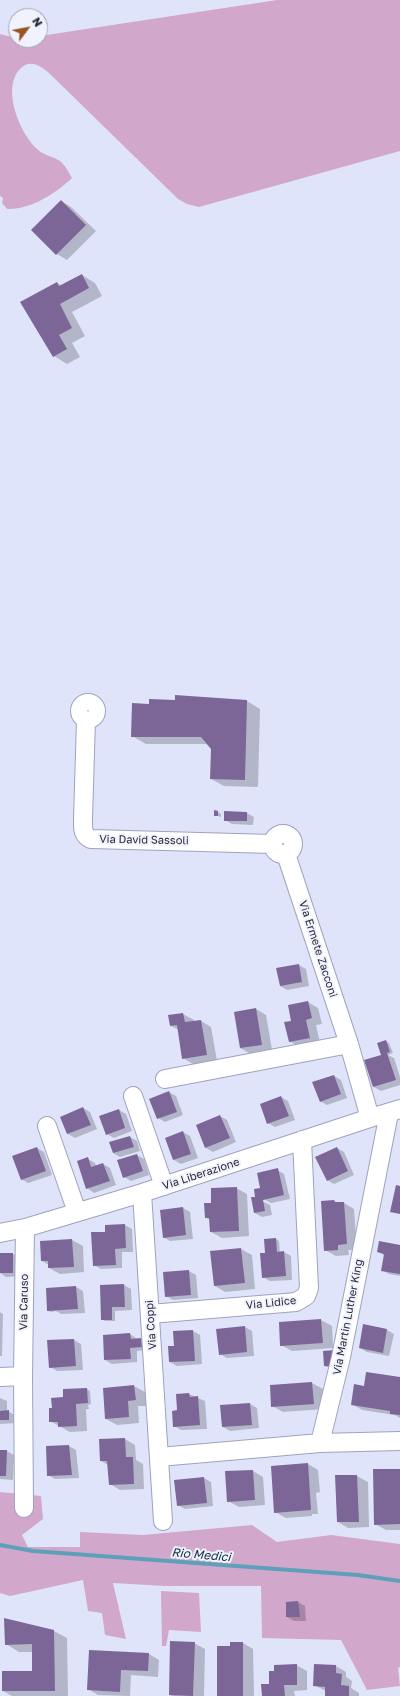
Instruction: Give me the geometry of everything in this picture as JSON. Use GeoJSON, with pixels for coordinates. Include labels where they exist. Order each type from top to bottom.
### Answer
{"type":"FeatureCollection","features":[{"type":"Feature","properties":{"kind":"street","name":"Via David Sassoli"},"geometry":{"type":"LineString","coordinates":[[86,720],[83,833],[86,837],[91,839],[280,849]]}},
{"type":"Feature","properties":{"kind":"street","name":"Via Ermete Zacconi"},"geometry":{"type":"LineString","coordinates":[[280,849],[349,1044],[370,1118]]}},
{"type":"Feature","properties":{"kind":"street"},"geometry":{"type":"LineString","coordinates":[[165,1079],[349,1044]]}},
{"type":"Feature","properties":{"kind":"street"},"geometry":{"type":"LineString","coordinates":[[133,1096],[164,1186]]}},
{"type":"Feature","properties":{"kind":"street","name":"Via Liberazione"},"geometry":{"type":"LineString","coordinates":[[0,1233],[25,1228],[142,1193],[394,1111]]}},
{"type":"Feature","properties":{"kind":"street","name":"Via Martin Luther King"},"geometry":{"type":"LineString","coordinates":[[320,1443],[341,1357],[394,1111]]}},
{"type":"Feature","properties":{"kind":"street"},"geometry":{"type":"LineString","coordinates":[[47,1126],[77,1212]]}},
{"type":"Feature","properties":{"kind":"street","name":"Via Lidice"},"geometry":{"type":"LineString","coordinates":[[150,1314],[296,1302],[306,1296],[309,1288],[302,1140]]}},
{"type":"Feature","properties":{"kind":"street","name":"Via Coppi"},"geometry":{"type":"LineString","coordinates":[[142,1193],[163,1521]]}},
{"type":"Feature","properties":{"kind":"street","name":"Via Caruso"},"geometry":{"type":"LineString","coordinates":[[24,1508],[23,1376],[25,1228]]}},
{"type":"Feature","properties":{"kind":"street"},"geometry":{"type":"LineString","coordinates":[[0,1377],[23,1376]]}},
{"type":"Feature","properties":{"kind":"street"},"geometry":{"type":"LineString","coordinates":[[159,1457],[320,1443],[400,1441]]}},
{"type":"Feature","properties":{"kind":"shaded area"},"geometry":{"type":"Polygon","coordinates":[[[277,0],[400,0],[400,151],[199,207],[187,204],[178,199],[49,73],[38,65],[28,64],[17,72],[13,81],[12,93],[17,117],[22,129],[36,148],[60,161],[72,178],[58,190],[42,200],[24,207],[7,209],[2,203],[3,198],[0,196],[0,34],[8,36],[8,48],[48,48],[48,35],[277,0]]]}},
{"type":"Feature","properties":{"kind":"shaded area"},"geometry":{"type":"Polygon","coordinates":[[[0,1492],[41,1496],[43,1519],[22,1535],[28,1547],[80,1547],[80,1532],[143,1535],[252,1525],[277,1542],[331,1535],[400,1544],[400,1667],[398,1668],[400,1686],[367,1690],[341,1640],[262,1638],[261,1586],[165,1586],[113,1583],[126,1639],[105,1635],[102,1613],[88,1611],[83,1580],[10,1596],[0,1593],[0,1492]]]}},
{"type":"Feature","properties":{"kind":"shaded area"},"geometry":{"type":"Polygon","coordinates":[[[161,1591],[199,1593],[201,1632],[169,1630],[166,1646],[162,1646],[161,1591]]]}},
{"type":"Feature","properties":{"kind":"building"},"geometry":{"type":"Polygon","coordinates":[[[61,200],[86,225],[56,255],[31,230],[61,200]]]}},
{"type":"Feature","properties":{"kind":"building"},"geometry":{"type":"Polygon","coordinates":[[[82,274],[89,288],[60,304],[72,328],[59,335],[67,349],[53,357],[20,302],[57,282],[59,286],[82,274]]]}},
{"type":"Feature","properties":{"kind":"building"},"geometry":{"type":"Polygon","coordinates":[[[175,695],[247,700],[245,780],[210,779],[211,749],[201,737],[131,737],[132,703],[149,704],[149,699],[175,700],[175,695]]]}},
{"type":"Feature","properties":{"kind":"building"},"geometry":{"type":"Polygon","coordinates":[[[214,810],[218,811],[218,816],[214,816],[214,810]]]}},
{"type":"Feature","properties":{"kind":"building"},"geometry":{"type":"Polygon","coordinates":[[[224,811],[247,812],[247,821],[224,821],[224,811]]]}},
{"type":"Feature","properties":{"kind":"building"},"geometry":{"type":"Polygon","coordinates":[[[299,964],[302,982],[280,986],[276,968],[299,964]]]}},
{"type":"Feature","properties":{"kind":"building"},"geometry":{"type":"Polygon","coordinates":[[[308,1001],[312,1018],[306,1020],[310,1038],[289,1042],[284,1022],[291,1021],[288,1005],[308,1001]]]}},
{"type":"Feature","properties":{"kind":"building"},"geometry":{"type":"Polygon","coordinates":[[[256,1008],[262,1045],[240,1048],[234,1012],[256,1008]]]}},
{"type":"Feature","properties":{"kind":"building"},"geometry":{"type":"Polygon","coordinates":[[[183,1013],[185,1022],[201,1020],[207,1055],[182,1059],[177,1025],[170,1026],[168,1015],[183,1013]]]}},
{"type":"Feature","properties":{"kind":"building"},"geometry":{"type":"Polygon","coordinates":[[[386,1040],[390,1052],[387,1053],[396,1080],[373,1087],[364,1060],[381,1055],[377,1043],[386,1040]]]}},
{"type":"Feature","properties":{"kind":"building"},"geometry":{"type":"Polygon","coordinates":[[[334,1075],[341,1094],[320,1102],[312,1082],[334,1075]]]}},
{"type":"Feature","properties":{"kind":"building"},"geometry":{"type":"Polygon","coordinates":[[[169,1091],[177,1112],[157,1119],[149,1099],[169,1091]]]}},
{"type":"Feature","properties":{"kind":"building"},"geometry":{"type":"Polygon","coordinates":[[[281,1096],[289,1116],[267,1124],[260,1104],[281,1096]]]}},
{"type":"Feature","properties":{"kind":"building"},"geometry":{"type":"Polygon","coordinates":[[[83,1107],[91,1125],[67,1134],[60,1117],[83,1107]]]}},
{"type":"Feature","properties":{"kind":"building"},"geometry":{"type":"Polygon","coordinates":[[[119,1109],[125,1128],[106,1135],[99,1116],[119,1109]]]}},
{"type":"Feature","properties":{"kind":"building"},"geometry":{"type":"Polygon","coordinates":[[[220,1115],[230,1138],[205,1148],[196,1125],[220,1115]]]}},
{"type":"Feature","properties":{"kind":"building"},"geometry":{"type":"Polygon","coordinates":[[[183,1131],[191,1154],[173,1160],[165,1138],[183,1131]]]}},
{"type":"Feature","properties":{"kind":"building"},"geometry":{"type":"Polygon","coordinates":[[[130,1136],[134,1147],[113,1153],[109,1142],[130,1136]]]}},
{"type":"Feature","properties":{"kind":"building"},"geometry":{"type":"Polygon","coordinates":[[[37,1147],[46,1171],[21,1180],[12,1156],[37,1147]]]}},
{"type":"Feature","properties":{"kind":"building"},"geometry":{"type":"Polygon","coordinates":[[[337,1147],[348,1171],[327,1181],[315,1157],[337,1147]]]}},
{"type":"Feature","properties":{"kind":"building"},"geometry":{"type":"Polygon","coordinates":[[[137,1154],[143,1171],[123,1178],[117,1160],[137,1154]]]}},
{"type":"Feature","properties":{"kind":"building"},"geometry":{"type":"Polygon","coordinates":[[[88,1157],[91,1167],[103,1163],[110,1181],[86,1189],[77,1161],[88,1157]]]}},
{"type":"Feature","properties":{"kind":"building"},"geometry":{"type":"Polygon","coordinates":[[[278,1168],[284,1195],[263,1200],[265,1211],[254,1213],[251,1197],[255,1197],[254,1189],[260,1188],[257,1173],[278,1168]]]}},
{"type":"Feature","properties":{"kind":"building"},"geometry":{"type":"Polygon","coordinates":[[[396,1185],[400,1186],[400,1214],[390,1212],[396,1185]]]}},
{"type":"Feature","properties":{"kind":"building"},"geometry":{"type":"Polygon","coordinates":[[[237,1187],[239,1231],[210,1232],[209,1218],[205,1218],[204,1203],[211,1203],[211,1188],[237,1187]]]}},
{"type":"Feature","properties":{"kind":"building"},"geometry":{"type":"Polygon","coordinates":[[[334,1200],[335,1202],[344,1202],[347,1244],[338,1245],[338,1250],[324,1251],[321,1201],[334,1200]]]}},
{"type":"Feature","properties":{"kind":"building"},"geometry":{"type":"Polygon","coordinates":[[[183,1207],[186,1235],[163,1238],[160,1210],[183,1207]]]}},
{"type":"Feature","properties":{"kind":"building"},"geometry":{"type":"Polygon","coordinates":[[[125,1224],[126,1248],[115,1249],[116,1265],[93,1266],[91,1232],[105,1232],[105,1225],[125,1224]]]}},
{"type":"Feature","properties":{"kind":"building"},"geometry":{"type":"Polygon","coordinates":[[[276,1238],[277,1252],[284,1251],[286,1276],[262,1278],[260,1253],[265,1253],[264,1239],[276,1238]]]}},
{"type":"Feature","properties":{"kind":"building"},"geometry":{"type":"Polygon","coordinates":[[[72,1239],[74,1267],[48,1268],[48,1261],[41,1261],[40,1241],[72,1239]]]}},
{"type":"Feature","properties":{"kind":"building"},"geometry":{"type":"Polygon","coordinates":[[[379,1241],[400,1245],[400,1274],[381,1271],[384,1254],[377,1252],[379,1241]]]}},
{"type":"Feature","properties":{"kind":"building"},"geometry":{"type":"Polygon","coordinates":[[[241,1248],[245,1283],[214,1286],[210,1251],[241,1248]]]}},
{"type":"Feature","properties":{"kind":"building"},"geometry":{"type":"Polygon","coordinates":[[[0,1253],[13,1253],[13,1273],[0,1273],[0,1253]]]}},
{"type":"Feature","properties":{"kind":"building"},"geometry":{"type":"Polygon","coordinates":[[[189,1270],[191,1295],[165,1297],[163,1272],[189,1270]]]}},
{"type":"Feature","properties":{"kind":"building"},"geometry":{"type":"Polygon","coordinates":[[[124,1284],[125,1307],[112,1307],[112,1320],[101,1320],[100,1285],[124,1284]]]}},
{"type":"Feature","properties":{"kind":"building"},"geometry":{"type":"Polygon","coordinates":[[[76,1286],[78,1309],[47,1311],[46,1288],[76,1286]]]}},
{"type":"Feature","properties":{"kind":"building"},"geometry":{"type":"Polygon","coordinates":[[[321,1319],[323,1343],[280,1346],[279,1322],[321,1319]]]}},
{"type":"Feature","properties":{"kind":"building"},"geometry":{"type":"Polygon","coordinates":[[[363,1324],[387,1329],[383,1353],[359,1348],[363,1324]]]}},
{"type":"Feature","properties":{"kind":"building"},"geometry":{"type":"Polygon","coordinates":[[[245,1326],[247,1352],[219,1355],[216,1329],[245,1326]]]}},
{"type":"Feature","properties":{"kind":"building"},"geometry":{"type":"Polygon","coordinates":[[[193,1330],[195,1361],[169,1362],[168,1346],[174,1346],[173,1331],[193,1330]]]}},
{"type":"Feature","properties":{"kind":"building"},"geometry":{"type":"Polygon","coordinates":[[[130,1333],[131,1339],[141,1338],[142,1347],[130,1348],[131,1359],[104,1360],[103,1335],[130,1333]]]}},
{"type":"Feature","properties":{"kind":"building"},"geometry":{"type":"Polygon","coordinates":[[[74,1339],[76,1366],[49,1368],[47,1340],[74,1339]]]}},
{"type":"Feature","properties":{"kind":"building"},"geometry":{"type":"Polygon","coordinates":[[[335,1350],[331,1367],[324,1366],[323,1351],[335,1350]]]}},
{"type":"Feature","properties":{"kind":"building"},"geometry":{"type":"Polygon","coordinates":[[[366,1372],[400,1377],[400,1415],[390,1414],[390,1411],[351,1405],[354,1384],[364,1386],[366,1372]]]}},
{"type":"Feature","properties":{"kind":"building"},"geometry":{"type":"Polygon","coordinates":[[[312,1382],[314,1404],[271,1407],[270,1385],[312,1382]]]}},
{"type":"Feature","properties":{"kind":"building"},"geometry":{"type":"Polygon","coordinates":[[[134,1385],[136,1400],[128,1401],[129,1417],[105,1419],[103,1388],[134,1385]]]}},
{"type":"Feature","properties":{"kind":"building"},"geometry":{"type":"Polygon","coordinates":[[[87,1388],[88,1403],[76,1404],[77,1426],[58,1427],[58,1422],[49,1422],[49,1408],[52,1408],[51,1398],[63,1397],[63,1389],[87,1388]]]}},
{"type":"Feature","properties":{"kind":"building"},"geometry":{"type":"Polygon","coordinates":[[[189,1393],[190,1397],[198,1396],[200,1425],[173,1427],[172,1411],[177,1410],[176,1394],[189,1393]]]}},
{"type":"Feature","properties":{"kind":"building"},"geometry":{"type":"Polygon","coordinates":[[[250,1403],[252,1425],[222,1427],[220,1405],[250,1403]]]}},
{"type":"Feature","properties":{"kind":"building"},"geometry":{"type":"Polygon","coordinates":[[[9,1410],[9,1420],[0,1420],[0,1411],[9,1410]]]}},
{"type":"Feature","properties":{"kind":"building"},"geometry":{"type":"Polygon","coordinates":[[[125,1438],[126,1457],[133,1457],[134,1484],[109,1485],[107,1461],[100,1461],[99,1439],[125,1438]]]}},
{"type":"Feature","properties":{"kind":"building"},"geometry":{"type":"Polygon","coordinates":[[[69,1445],[72,1475],[47,1476],[46,1446],[69,1445]]]}},
{"type":"Feature","properties":{"kind":"building"},"geometry":{"type":"Polygon","coordinates":[[[0,1450],[7,1450],[6,1476],[0,1476],[0,1450]]]}},
{"type":"Feature","properties":{"kind":"building"},"geometry":{"type":"Polygon","coordinates":[[[308,1463],[311,1510],[274,1513],[271,1466],[308,1463]]]}},
{"type":"Feature","properties":{"kind":"building"},"geometry":{"type":"Polygon","coordinates":[[[373,1469],[400,1469],[400,1524],[374,1525],[373,1469]]]}},
{"type":"Feature","properties":{"kind":"building"},"geometry":{"type":"Polygon","coordinates":[[[253,1470],[255,1500],[227,1502],[225,1471],[253,1470]]]}},
{"type":"Feature","properties":{"kind":"building"},"geometry":{"type":"Polygon","coordinates":[[[335,1475],[357,1475],[359,1522],[337,1522],[335,1475]]]}},
{"type":"Feature","properties":{"kind":"building"},"geometry":{"type":"Polygon","coordinates":[[[204,1477],[207,1503],[177,1506],[174,1480],[204,1477]]]}},
{"type":"Feature","properties":{"kind":"building"},"geometry":{"type":"Polygon","coordinates":[[[298,1601],[300,1617],[286,1617],[286,1602],[298,1601]]]}},
{"type":"Feature","properties":{"kind":"building"},"geometry":{"type":"Polygon","coordinates":[[[4,1618],[54,1630],[55,1691],[2,1691],[2,1671],[32,1671],[32,1644],[5,1645],[4,1618]]]}},
{"type":"Feature","properties":{"kind":"building"},"geometry":{"type":"Polygon","coordinates":[[[170,1641],[195,1642],[193,1696],[169,1695],[170,1641]]]}},
{"type":"Feature","properties":{"kind":"building"},"geometry":{"type":"Polygon","coordinates":[[[230,1642],[243,1642],[243,1696],[217,1696],[217,1646],[230,1646],[230,1642]]]}},
{"type":"Feature","properties":{"kind":"building"},"geometry":{"type":"Polygon","coordinates":[[[89,1650],[149,1653],[148,1671],[121,1670],[120,1692],[87,1690],[89,1650]]]}},
{"type":"Feature","properties":{"kind":"building"},"geometry":{"type":"Polygon","coordinates":[[[297,1664],[297,1685],[284,1685],[285,1696],[262,1696],[261,1684],[269,1684],[269,1671],[274,1671],[274,1665],[297,1664]]]}},
{"type":"Feature","properties":{"kind":"building"},"geometry":{"type":"Polygon","coordinates":[[[314,1664],[336,1665],[336,1673],[342,1674],[341,1685],[349,1686],[349,1696],[325,1696],[325,1687],[313,1686],[314,1664]]]}},
{"type":"Feature","properties":{"kind":"waterway","name":"Rio Medici"},"geometry":{"type":"LineString","coordinates":[[0,1545],[33,1551],[358,1575],[400,1581]]}}]}
